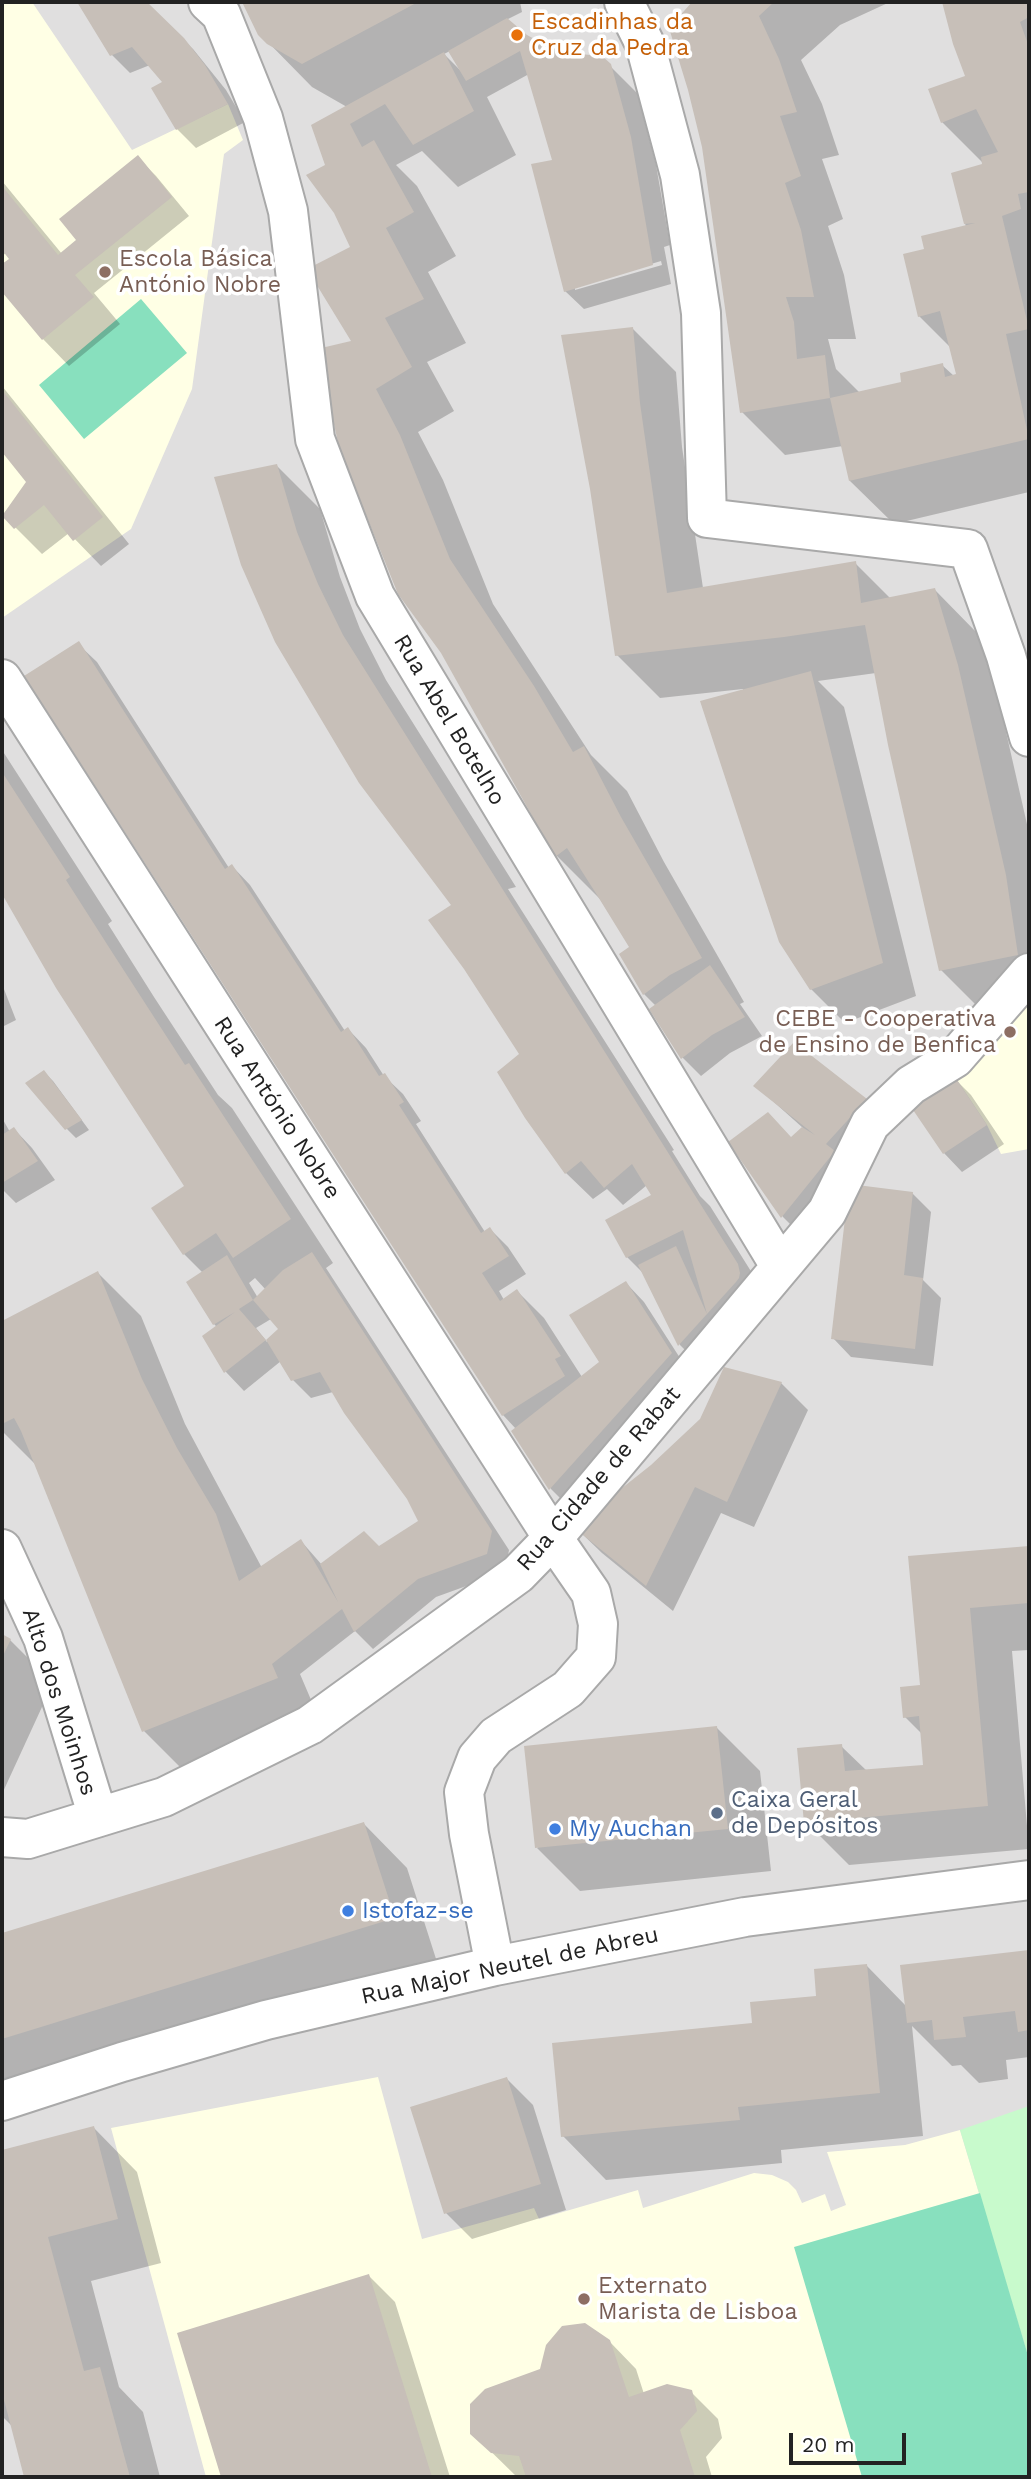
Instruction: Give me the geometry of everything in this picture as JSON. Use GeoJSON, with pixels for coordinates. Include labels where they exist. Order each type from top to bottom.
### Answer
{"type":"FeatureCollection","features":[{"type":"Feature","properties":{"kind":"street","name":"Rua Abel Botelho"},"geometry":{"type":"LineString","coordinates":[[208,2],[221,14],[263,118],[288,211],[314,439],[375,596],[780,1266]]}},
{"type":"Feature","properties":{"kind":"street"},"geometry":{"type":"LineString","coordinates":[[624,2],[645,44],[680,175],[701,313],[707,518],[968,549],[1006,656],[1029,737]]}},
{"type":"Feature","properties":{"kind":"street","name":"Rua António Nobre"},"geometry":{"type":"LineString","coordinates":[[2,679],[553,1538],[591,1593],[598,1624],[596,1657],[568,1689],[496,1736],[477,1758],[464,1792],[469,1834],[495,1966]]}},
{"type":"Feature","properties":{"kind":"street","name":"Rua Cidade de Rabat"},"geometry":{"type":"LineString","coordinates":[[2,1837],[28,1839],[164,1797],[310,1725],[518,1574],[553,1538],[827,1212],[870,1124],[911,1085],[955,1058],[1029,973]]}},
{"type":"Feature","properties":{"kind":"street","name":"Alto dos Moinhos"},"geometry":{"type":"LineString","coordinates":[[2,1549],[43,1638],[98,1817]]}},
{"type":"Feature","properties":{"kind":"street","name":"Rua Major Neutel de Abreu"},"geometry":{"type":"LineString","coordinates":[[2,2101],[266,2020],[495,1966],[745,1917],[1029,1880]]}},
{"type":"Feature","properties":{"kind":"shaded area"},"geometry":{"type":"Polygon","coordinates":[[[2,2],[1029,2],[1029,2477],[2,2477],[2,2]]]}},
{"type":"Feature","properties":{"kind":"shaded area","name":"Escola Básica António Nobre"},"geometry":{"type":"Polygon","coordinates":[[[2,2],[32,2],[132,150],[228,104],[243,140],[224,154],[192,389],[131,529],[2,618],[2,2]]]}},
{"type":"Feature","properties":{"kind":"shaded area"},"geometry":{"type":"Polygon","coordinates":[[[524,2],[598,3],[591,32],[556,25],[524,2]]]}},
{"type":"Feature","properties":{"kind":"shaded area","name":"CEBE - Cooperativa de Ensino de Benfica"},"geometry":{"type":"Polygon","coordinates":[[[1029,990],[1029,1149],[1001,1154],[987,1125],[953,1074],[1029,990]]]}},
{"type":"Feature","properties":{"kind":"shaded area","name":"Externato Marista de Lisboa"},"geometry":{"type":"Polygon","coordinates":[[[378,2077],[422,2239],[534,2208],[539,2219],[638,2190],[643,2208],[754,2173],[772,2175],[788,2182],[796,2190],[802,2203],[825,2194],[831,2211],[846,2205],[827,2152],[905,2145],[960,2130],[1029,2359],[1029,2477],[206,2477],[111,2128],[378,2077]]]}},
{"type":"Feature","properties":{"kind":"green space"},"geometry":{"type":"Polygon","coordinates":[[[141,299],[187,353],[84,439],[39,385],[141,299]]]}},
{"type":"Feature","properties":{"kind":"green space"},"geometry":{"type":"Polygon","coordinates":[[[1029,2106],[1029,2359],[960,2130],[1029,2106]]]}},
{"type":"Feature","properties":{"kind":"green space"},"geometry":{"type":"Polygon","coordinates":[[[980,2193],[1029,2359],[1029,2477],[862,2477],[794,2247],[980,2193]]]}},
{"type":"Feature","properties":{"kind":"building"},"geometry":{"type":"Polygon","coordinates":[[[77,2],[147,2],[184,38],[205,65],[228,104],[176,130],[151,88],[162,82],[132,47],[110,56],[77,2]]]}},
{"type":"Feature","properties":{"kind":"building"},"geometry":{"type":"Polygon","coordinates":[[[242,2],[418,2],[302,64],[267,44],[258,35],[242,2]]]}},
{"type":"Feature","properties":{"kind":"building"},"geometry":{"type":"Polygon","coordinates":[[[692,2],[774,2],[759,16],[779,59],[797,112],[780,116],[801,176],[785,183],[801,230],[814,297],[786,297],[794,322],[797,359],[825,355],[830,398],[740,413],[702,147],[669,28],[692,2]]]}},
{"type":"Feature","properties":{"kind":"building"},"geometry":{"type":"Polygon","coordinates":[[[942,2],[1029,2],[1029,17],[1020,22],[1029,47],[1029,192],[1018,194],[1021,209],[1002,216],[1029,329],[1006,334],[1029,439],[849,481],[830,398],[901,382],[900,373],[943,363],[945,377],[956,374],[940,311],[918,317],[903,254],[924,249],[921,236],[975,223],[964,224],[951,173],[982,164],[981,157],[998,152],[976,109],[941,123],[928,89],[965,76],[942,2]]]}},
{"type":"Feature","properties":{"kind":"building"},"geometry":{"type":"Polygon","coordinates":[[[507,18],[527,35],[547,46],[568,53],[602,56],[611,64],[631,137],[653,265],[564,292],[531,164],[552,160],[520,51],[466,81],[448,51],[507,18]]]}},
{"type":"Feature","properties":{"kind":"building"},"geometry":{"type":"Polygon","coordinates":[[[444,52],[474,111],[413,145],[385,104],[350,124],[362,147],[374,140],[414,212],[386,228],[424,299],[385,318],[412,367],[376,389],[400,435],[450,559],[534,686],[573,752],[584,746],[621,817],[702,958],[670,975],[643,995],[619,954],[629,947],[567,848],[555,857],[441,653],[398,594],[340,451],[317,349],[351,341],[307,269],[350,247],[334,213],[306,175],[325,165],[311,125],[444,52]]]}},
{"type":"Feature","properties":{"kind":"building"},"geometry":{"type":"Polygon","coordinates":[[[138,155],[172,197],[75,275],[94,297],[42,340],[2,292],[2,264],[9,259],[2,250],[2,186],[58,255],[76,240],[59,219],[138,155]]]}},
{"type":"Feature","properties":{"kind":"building"},"geometry":{"type":"Polygon","coordinates":[[[633,327],[640,403],[667,593],[856,561],[861,603],[935,588],[958,665],[1006,875],[1018,955],[939,971],[888,745],[865,625],[615,656],[590,489],[561,335],[633,327]]]}},
{"type":"Feature","properties":{"kind":"building"},"geometry":{"type":"Polygon","coordinates":[[[2,390],[103,517],[73,541],[44,505],[14,529],[2,516],[26,482],[2,452],[2,390]]]}},
{"type":"Feature","properties":{"kind":"building"},"geometry":{"type":"Polygon","coordinates":[[[277,464],[297,532],[343,635],[738,1264],[739,1278],[707,1314],[683,1230],[626,1258],[605,1220],[651,1195],[632,1164],[604,1188],[581,1161],[565,1174],[525,1118],[497,1072],[519,1054],[464,969],[428,920],[451,905],[359,783],[275,642],[241,565],[214,477],[277,464]]]}},
{"type":"Feature","properties":{"kind":"building"},"geometry":{"type":"Polygon","coordinates":[[[79,641],[225,869],[232,864],[341,1032],[348,1027],[379,1076],[385,1073],[404,1102],[399,1105],[481,1233],[490,1227],[509,1256],[482,1273],[500,1301],[517,1289],[561,1356],[555,1359],[565,1376],[502,1416],[24,676],[79,641]]]}},
{"type":"Feature","properties":{"kind":"building"},"geometry":{"type":"Polygon","coordinates":[[[811,671],[883,963],[810,990],[779,942],[700,701],[811,671]]]}},
{"type":"Feature","properties":{"kind":"building"},"geometry":{"type":"Polygon","coordinates":[[[2,772],[70,877],[66,880],[185,1065],[189,1063],[291,1219],[233,1258],[216,1233],[183,1255],[151,1208],[184,1186],[56,988],[2,894],[2,772]]]}},
{"type":"Feature","properties":{"kind":"building"},"geometry":{"type":"Polygon","coordinates":[[[710,965],[745,1017],[712,1035],[681,1059],[649,1009],[710,965]]]}},
{"type":"Feature","properties":{"kind":"building"},"geometry":{"type":"Polygon","coordinates":[[[794,1042],[867,1099],[826,1144],[835,1151],[781,1218],[728,1142],[768,1112],[791,1137],[802,1127],[815,1135],[753,1086],[794,1042]]]}},
{"type":"Feature","properties":{"kind":"building"},"geometry":{"type":"Polygon","coordinates":[[[44,1070],[82,1120],[65,1130],[25,1083],[44,1070]]]}},
{"type":"Feature","properties":{"kind":"building"},"geometry":{"type":"Polygon","coordinates":[[[953,1074],[987,1125],[943,1154],[909,1104],[953,1074]]]}},
{"type":"Feature","properties":{"kind":"building"},"geometry":{"type":"Polygon","coordinates":[[[14,1127],[38,1161],[2,1183],[2,1135],[14,1127]]]}},
{"type":"Feature","properties":{"kind":"building"},"geometry":{"type":"Polygon","coordinates":[[[849,1184],[913,1192],[904,1275],[923,1278],[915,1349],[831,1339],[849,1184]]]}},
{"type":"Feature","properties":{"kind":"building"},"geometry":{"type":"Polygon","coordinates":[[[676,1246],[707,1314],[678,1346],[638,1265],[676,1246]]]}},
{"type":"Feature","properties":{"kind":"building"},"geometry":{"type":"Polygon","coordinates":[[[312,1252],[492,1531],[487,1554],[418,1579],[354,1632],[342,1609],[272,1664],[278,1678],[142,1732],[21,1431],[14,1418],[2,1424],[2,1321],[98,1271],[142,1379],[177,1448],[216,1514],[239,1581],[301,1539],[338,1602],[320,1564],[364,1531],[379,1546],[418,1521],[407,1499],[344,1413],[320,1372],[291,1381],[266,1340],[278,1329],[253,1300],[283,1270],[312,1252]]]}},
{"type":"Feature","properties":{"kind":"building"},"geometry":{"type":"Polygon","coordinates":[[[227,1255],[253,1300],[239,1309],[266,1340],[224,1373],[202,1336],[235,1312],[213,1325],[186,1282],[227,1255]]]}},
{"type":"Feature","properties":{"kind":"building"},"geometry":{"type":"Polygon","coordinates":[[[626,1281],[672,1353],[549,1490],[511,1431],[599,1362],[569,1315],[626,1281]]]}},
{"type":"Feature","properties":{"kind":"building"},"geometry":{"type":"Polygon","coordinates":[[[724,1367],[782,1382],[727,1502],[695,1487],[646,1586],[573,1527],[651,1465],[700,1419],[724,1367]]]}},
{"type":"Feature","properties":{"kind":"building"},"geometry":{"type":"Polygon","coordinates":[[[1029,1546],[1029,1603],[970,1608],[988,1806],[804,1823],[797,1748],[842,1744],[845,1771],[923,1765],[919,1716],[903,1718],[900,1687],[920,1685],[908,1556],[1029,1546]]]}},
{"type":"Feature","properties":{"kind":"building"},"geometry":{"type":"Polygon","coordinates":[[[2,1634],[11,1639],[2,1658],[2,1634]]]}},
{"type":"Feature","properties":{"kind":"building"},"geometry":{"type":"Polygon","coordinates":[[[717,1726],[728,1829],[535,1848],[524,1746],[717,1726]]]}},
{"type":"Feature","properties":{"kind":"building"},"geometry":{"type":"Polygon","coordinates":[[[364,1822],[395,1918],[2,2039],[2,1933],[364,1822]]]}},
{"type":"Feature","properties":{"kind":"building"},"geometry":{"type":"Polygon","coordinates":[[[1029,1950],[1029,2030],[1018,2032],[1015,2011],[963,2017],[966,2037],[934,2040],[932,2020],[907,2023],[900,1965],[1029,1950]]]}},
{"type":"Feature","properties":{"kind":"building"},"geometry":{"type":"Polygon","coordinates":[[[867,1964],[880,2093],[738,2107],[740,2120],[561,2137],[552,2043],[752,2023],[750,2002],[816,1996],[814,1969],[867,1964]]]}},
{"type":"Feature","properties":{"kind":"building"},"geometry":{"type":"Polygon","coordinates":[[[507,2077],[541,2184],[444,2214],[410,2107],[507,2077]]]}},
{"type":"Feature","properties":{"kind":"building"},"geometry":{"type":"Polygon","coordinates":[[[94,2126],[118,2219],[48,2237],[84,2371],[100,2367],[130,2477],[24,2477],[2,2392],[2,2150],[94,2126]]]}},
{"type":"Feature","properties":{"kind":"building"},"geometry":{"type":"Polygon","coordinates":[[[369,2274],[432,2477],[221,2477],[177,2333],[369,2274]]]}},
{"type":"Feature","properties":{"kind":"building"},"geometry":{"type":"Polygon","coordinates":[[[585,2323],[610,2340],[629,2397],[667,2384],[692,2390],[697,2411],[680,2430],[695,2477],[526,2477],[519,2456],[491,2453],[470,2434],[470,2404],[485,2389],[540,2369],[546,2345],[562,2326],[585,2323]]]}},
{"type":"Feature","properties":{"kind":"place","name":"Escadinhas da Cruz da Pedra"},"geometry":{"type":"Point","coordinates":[517,35]}},
{"type":"Feature","properties":{"kind":"place","name":"Escola Básica António Nobre"},"geometry":{"type":"Point","coordinates":[105,272]}},
{"type":"Feature","properties":{"kind":"place","name":"CEBE - Cooperativa de Ensino de Benfica"},"geometry":{"type":"Point","coordinates":[1010,1032]}},
{"type":"Feature","properties":{"kind":"place","name":"Caixa Geral de Depósitos"},"geometry":{"type":"Point","coordinates":[717,1813]}},
{"type":"Feature","properties":{"kind":"place","name":"My Auchan"},"geometry":{"type":"Point","coordinates":[555,1829]}},
{"type":"Feature","properties":{"kind":"place","name":"Istofaz-se"},"geometry":{"type":"Point","coordinates":[348,1911]}},
{"type":"Feature","properties":{"kind":"place","name":"Externato Marista de Lisboa"},"geometry":{"type":"Point","coordinates":[584,2299]}}]}
